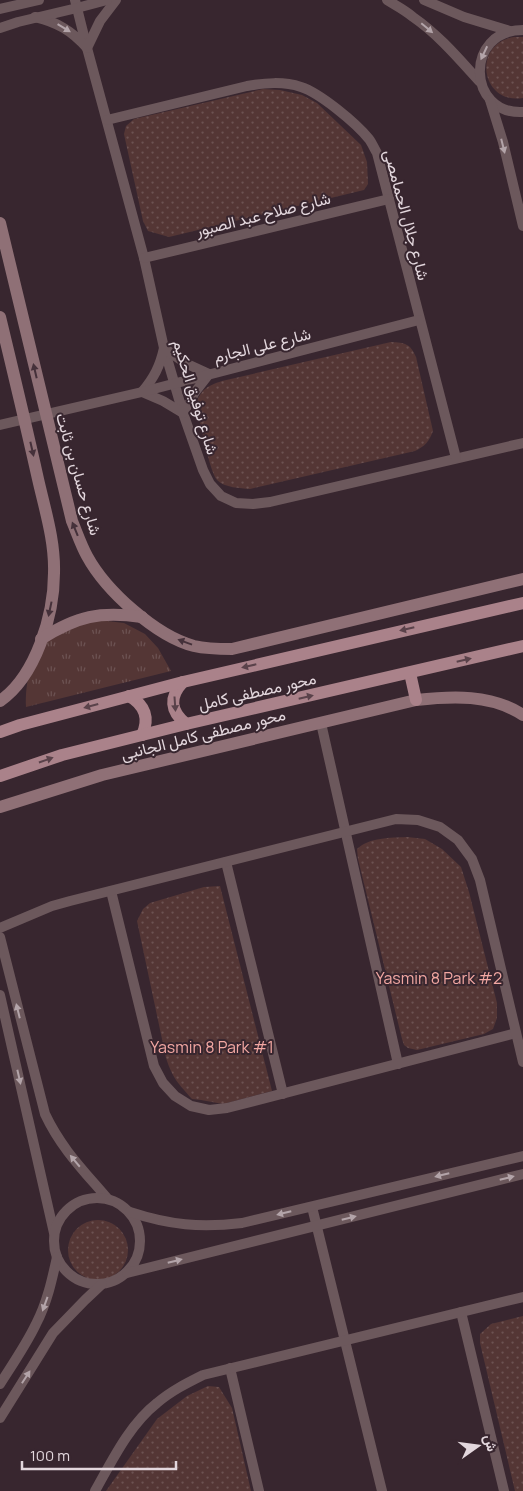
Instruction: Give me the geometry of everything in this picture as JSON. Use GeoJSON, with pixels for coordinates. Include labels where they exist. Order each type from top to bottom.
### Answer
{"type":"FeatureCollection","features":[{"type":"Feature","properties":{"kind":"main road","name":"محور مصطفى كامل"},"geometry":{"type":"LineString","coordinates":[[0,732],[183,682],[523,603]]}},
{"type":"Feature","properties":{"kind":"main road","name":"محور مصطفى كامل"},"geometry":{"type":"LineString","coordinates":[[0,776],[62,755],[186,724],[523,646]]}},
{"type":"Feature","properties":{"kind":"main road"},"geometry":{"type":"LineString","coordinates":[[410,673],[416,700]]}},
{"type":"Feature","properties":{"kind":"main road"},"geometry":{"type":"LineString","coordinates":[[183,682],[177,688],[173,704],[175,712],[186,724]]}},
{"type":"Feature","properties":{"kind":"main road"},"geometry":{"type":"LineString","coordinates":[[130,696],[142,705],[145,712],[146,728],[142,735]]}},
{"type":"Feature","properties":{"kind":"street"},"geometry":{"type":"LineString","coordinates":[[0,28],[76,4],[107,0]]}},
{"type":"Feature","properties":{"kind":"street"},"geometry":{"type":"LineString","coordinates":[[35,17],[64,27],[87,48],[100,21],[116,0]]}},
{"type":"Feature","properties":{"kind":"street"},"geometry":{"type":"LineString","coordinates":[[386,0],[412,16],[453,52],[480,82],[490,99],[498,106],[508,110],[523,112]]}},
{"type":"Feature","properties":{"kind":"street"},"geometry":{"type":"LineString","coordinates":[[424,0],[464,17],[510,31]]}},
{"type":"Feature","properties":{"kind":"street"},"geometry":{"type":"LineString","coordinates":[[0,9],[34,1]]}},
{"type":"Feature","properties":{"kind":"street","name":"شارع توفيق الحكيم"},"geometry":{"type":"LineString","coordinates":[[76,4],[144,258],[164,348],[183,413],[200,463],[210,484],[221,496],[236,503],[270,502],[523,443]]}},
{"type":"Feature","properties":{"kind":"street"},"geometry":{"type":"LineString","coordinates":[[480,82],[479,69],[482,56],[488,45],[498,36],[510,31],[523,30]]}},
{"type":"Feature","properties":{"kind":"street","name":"شارع جلال الحمامصى"},"geometry":{"type":"LineString","coordinates":[[107,120],[268,82],[302,87],[328,102],[360,129],[377,153],[456,458]]}},
{"type":"Feature","properties":{"kind":"street"},"geometry":{"type":"LineString","coordinates":[[490,99],[523,226]]}},
{"type":"Feature","properties":{"kind":"street","name":"شارع صلاح عبد الصبور"},"geometry":{"type":"LineString","coordinates":[[144,258],[388,199]]}},
{"type":"Feature","properties":{"kind":"street","name":"شارع حسان بن ثابت"},"geometry":{"type":"LineString","coordinates":[[0,223],[72,521],[87,556],[100,577],[142,617],[159,630],[194,646],[232,649],[523,578]]}},
{"type":"Feature","properties":{"kind":"street"},"geometry":{"type":"LineString","coordinates":[[0,317],[25,419],[53,550],[54,572],[53,595],[48,618],[33,661],[21,681],[0,702]]}},
{"type":"Feature","properties":{"kind":"street","name":"شارع على الجارم"},"geometry":{"type":"LineString","coordinates":[[0,425],[142,392],[419,320]]}},
{"type":"Feature","properties":{"kind":"street"},"geometry":{"type":"LineString","coordinates":[[164,348],[185,363],[209,374],[195,392],[183,413],[163,401],[142,392],[156,372],[164,348]]}},
{"type":"Feature","properties":{"kind":"street"},"geometry":{"type":"LineString","coordinates":[[41,639],[79,619],[121,614],[142,617]]}},
{"type":"Feature","properties":{"kind":"street","name":"محور مصطفى كامل الجانبى"},"geometry":{"type":"LineString","coordinates":[[0,807],[102,775],[416,700],[466,697],[513,708],[523,715]]}},
{"type":"Feature","properties":{"kind":"street"},"geometry":{"type":"LineString","coordinates":[[321,723],[398,1064]]}},
{"type":"Feature","properties":{"kind":"street"},"geometry":{"type":"LineString","coordinates":[[0,928],[52,906],[344,831],[396,819],[418,820],[440,827],[458,840],[472,858],[480,880],[523,1062]]}},
{"type":"Feature","properties":{"kind":"street"},"geometry":{"type":"LineString","coordinates":[[226,862],[283,1094]]}},
{"type":"Feature","properties":{"kind":"street"},"geometry":{"type":"LineString","coordinates":[[111,891],[154,1066],[163,1083],[175,1096],[191,1106],[209,1110],[227,1108],[516,1033]]}},
{"type":"Feature","properties":{"kind":"street"},"geometry":{"type":"LineString","coordinates":[[0,937],[45,1114],[54,1134],[67,1152],[106,1198]]}},
{"type":"Feature","properties":{"kind":"street"},"geometry":{"type":"LineString","coordinates":[[0,996],[54,1234],[56,1257],[46,1303],[36,1324],[0,1384]]}},
{"type":"Feature","properties":{"kind":"street"},"geometry":{"type":"LineString","coordinates":[[130,1212],[174,1224],[197,1226],[242,1224],[523,1156]]}},
{"type":"Feature","properties":{"kind":"street"},"geometry":{"type":"LineString","coordinates":[[56,1257],[64,1269],[75,1278],[88,1284],[102,1284],[111,1282],[127,1272],[523,1174]]}},
{"type":"Feature","properties":{"kind":"street"},"geometry":{"type":"LineString","coordinates":[[54,1234],[57,1223],[64,1213],[72,1205],[83,1199],[106,1198],[123,1206],[130,1212],[137,1224],[140,1236],[140,1250],[135,1262],[127,1272]]}},
{"type":"Feature","properties":{"kind":"street"},"geometry":{"type":"LineString","coordinates":[[312,1207],[382,1491]]}},
{"type":"Feature","properties":{"kind":"street"},"geometry":{"type":"LineString","coordinates":[[0,1418],[53,1333],[102,1284]]}},
{"type":"Feature","properties":{"kind":"street"},"geometry":{"type":"LineString","coordinates":[[95,1491],[120,1447],[136,1424],[155,1404],[178,1388],[203,1375],[523,1296]]}},
{"type":"Feature","properties":{"kind":"street"},"geometry":{"type":"LineString","coordinates":[[461,1312],[504,1491]]}},
{"type":"Feature","properties":{"kind":"street"},"geometry":{"type":"LineString","coordinates":[[230,1368],[260,1491]]}},
{"type":"Feature","properties":{"kind":"green space"},"geometry":{"type":"Polygon","coordinates":[[[514,37],[523,37],[523,98],[509,98],[498,92],[490,84],[487,73],[487,61],[491,50],[500,42],[514,37]]]}},
{"type":"Feature","properties":{"kind":"green space"},"geometry":{"type":"Polygon","coordinates":[[[263,89],[280,90],[302,95],[317,103],[361,145],[367,162],[368,184],[364,190],[169,237],[148,231],[143,221],[124,134],[126,126],[134,119],[263,89]]]}},
{"type":"Feature","properties":{"kind":"green space"},"geometry":{"type":"Polygon","coordinates":[[[391,342],[409,346],[416,357],[433,431],[424,445],[415,451],[250,489],[228,486],[217,480],[208,456],[196,405],[205,389],[222,381],[391,342]]]}},
{"type":"Feature","properties":{"kind":"green space"},"geometry":{"type":"Polygon","coordinates":[[[99,620],[124,623],[145,634],[158,648],[171,671],[26,707],[28,678],[34,659],[44,643],[51,636],[62,630],[99,620]]]}},
{"type":"Feature","properties":{"kind":"green space","name":"Yasmin 8 Park #2"},"geometry":{"type":"Polygon","coordinates":[[[407,837],[425,839],[442,849],[461,867],[497,1003],[497,1018],[493,1029],[484,1034],[417,1050],[408,1048],[404,1045],[402,1039],[357,849],[374,840],[407,837]]]}},
{"type":"Feature","properties":{"kind":"green space","name":"Yasmin 8 Park #1"},"geometry":{"type":"Polygon","coordinates":[[[220,886],[272,1091],[223,1104],[192,1099],[179,1085],[171,1071],[166,1058],[137,921],[143,909],[150,903],[204,887],[220,886]]]}},
{"type":"Feature","properties":{"kind":"green space"},"geometry":{"type":"Polygon","coordinates":[[[98,1220],[114,1225],[119,1229],[123,1234],[128,1250],[123,1266],[119,1271],[114,1275],[98,1280],[82,1275],[77,1271],[73,1266],[68,1250],[73,1234],[77,1229],[82,1225],[98,1220]]]}},
{"type":"Feature","properties":{"kind":"green space"},"geometry":{"type":"Polygon","coordinates":[[[523,1316],[523,1491],[515,1491],[480,1343],[480,1334],[491,1324],[523,1316]]]}},
{"type":"Feature","properties":{"kind":"green space"},"geometry":{"type":"Polygon","coordinates":[[[208,1386],[219,1387],[232,1408],[251,1491],[106,1491],[157,1419],[187,1396],[208,1386]]]}}]}
